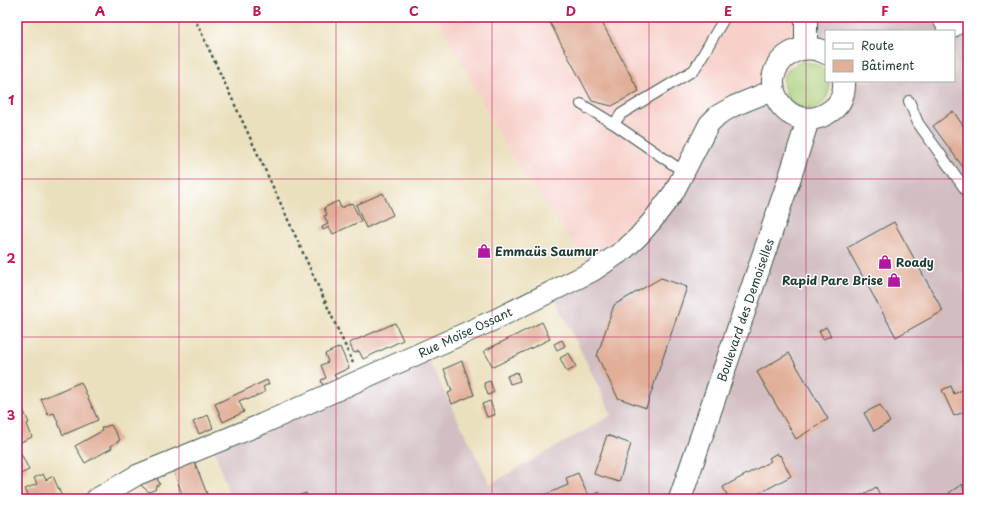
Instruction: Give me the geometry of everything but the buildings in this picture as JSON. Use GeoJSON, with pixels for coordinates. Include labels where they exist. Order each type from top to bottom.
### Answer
{"type":"FeatureCollection","features":[{"type":"Feature","properties":{"kind":"street"},"geometry":{"type":"LineString","coordinates":[[806,17],[816,51],[792,52],[782,60],[776,70],[773,82],[773,90],[781,107],[794,117],[808,120],[823,117],[836,107],[848,82]]}},
{"type":"Feature","properties":{"kind":"street"},"geometry":{"type":"LineString","coordinates":[[948,30],[967,17]]}},
{"type":"Feature","properties":{"kind":"street","name":"Rue Moïse Ossant"},"geometry":{"type":"LineString","coordinates":[[96,499],[137,475],[262,424],[361,380],[494,320],[593,271],[624,250],[638,237],[674,192],[709,124],[718,115],[734,106],[773,90]]}},
{"type":"Feature","properties":{"kind":"street","name":"Boulevard des Demoiselles"},"geometry":{"type":"LineString","coordinates":[[680,499],[808,120]]}},
{"type":"Feature","properties":{"kind":"lane"},"geometry":{"type":"LineString","coordinates":[[614,124],[621,114],[694,70],[725,17]]}},
{"type":"Feature","properties":{"kind":"lane"},"geometry":{"type":"LineString","coordinates":[[936,17],[945,30]]}},
{"type":"Feature","properties":{"kind":"lane"},"geometry":{"type":"LineString","coordinates":[[909,101],[918,123],[968,193]]}},
{"type":"Feature","properties":{"kind":"lane"},"geometry":{"type":"LineString","coordinates":[[581,104],[614,124],[684,172]]}},
{"type":"Feature","properties":{"kind":"path"},"geometry":{"type":"LineString","coordinates":[[194,17],[361,380]]}},
{"type":"Feature","properties":{"kind":"shaded area"},"geometry":{"type":"Polygon","coordinates":[[[439,17],[806,17],[806,48],[674,192],[593,271],[509,153],[439,17]]]}},
{"type":"Feature","properties":{"kind":"shaded area"},"geometry":{"type":"Polygon","coordinates":[[[806,17],[968,17],[968,499],[230,499],[213,444],[424,351],[490,484],[612,415],[552,291],[624,250],[709,124],[773,90],[823,117],[843,82],[955,82],[955,30],[825,30],[824,52],[806,17]]]}},
{"type":"Feature","properties":{"kind":"green space"},"geometry":{"type":"Polygon","coordinates":[[[801,62],[812,63],[825,71],[825,82],[829,82],[829,91],[824,101],[817,107],[807,109],[789,102],[784,79],[788,70],[801,62]]]}},
{"type":"Feature","properties":{"kind":"place","name":"Emmaüs Saumur"},"geometry":{"type":"Point","coordinates":[484,251]}},
{"type":"Feature","properties":{"kind":"place","name":"Roady"},"geometry":{"type":"Point","coordinates":[885,262]}},
{"type":"Feature","properties":{"kind":"place","name":"Rapid Pare Brise"},"geometry":{"type":"Point","coordinates":[894,280]}}]}
